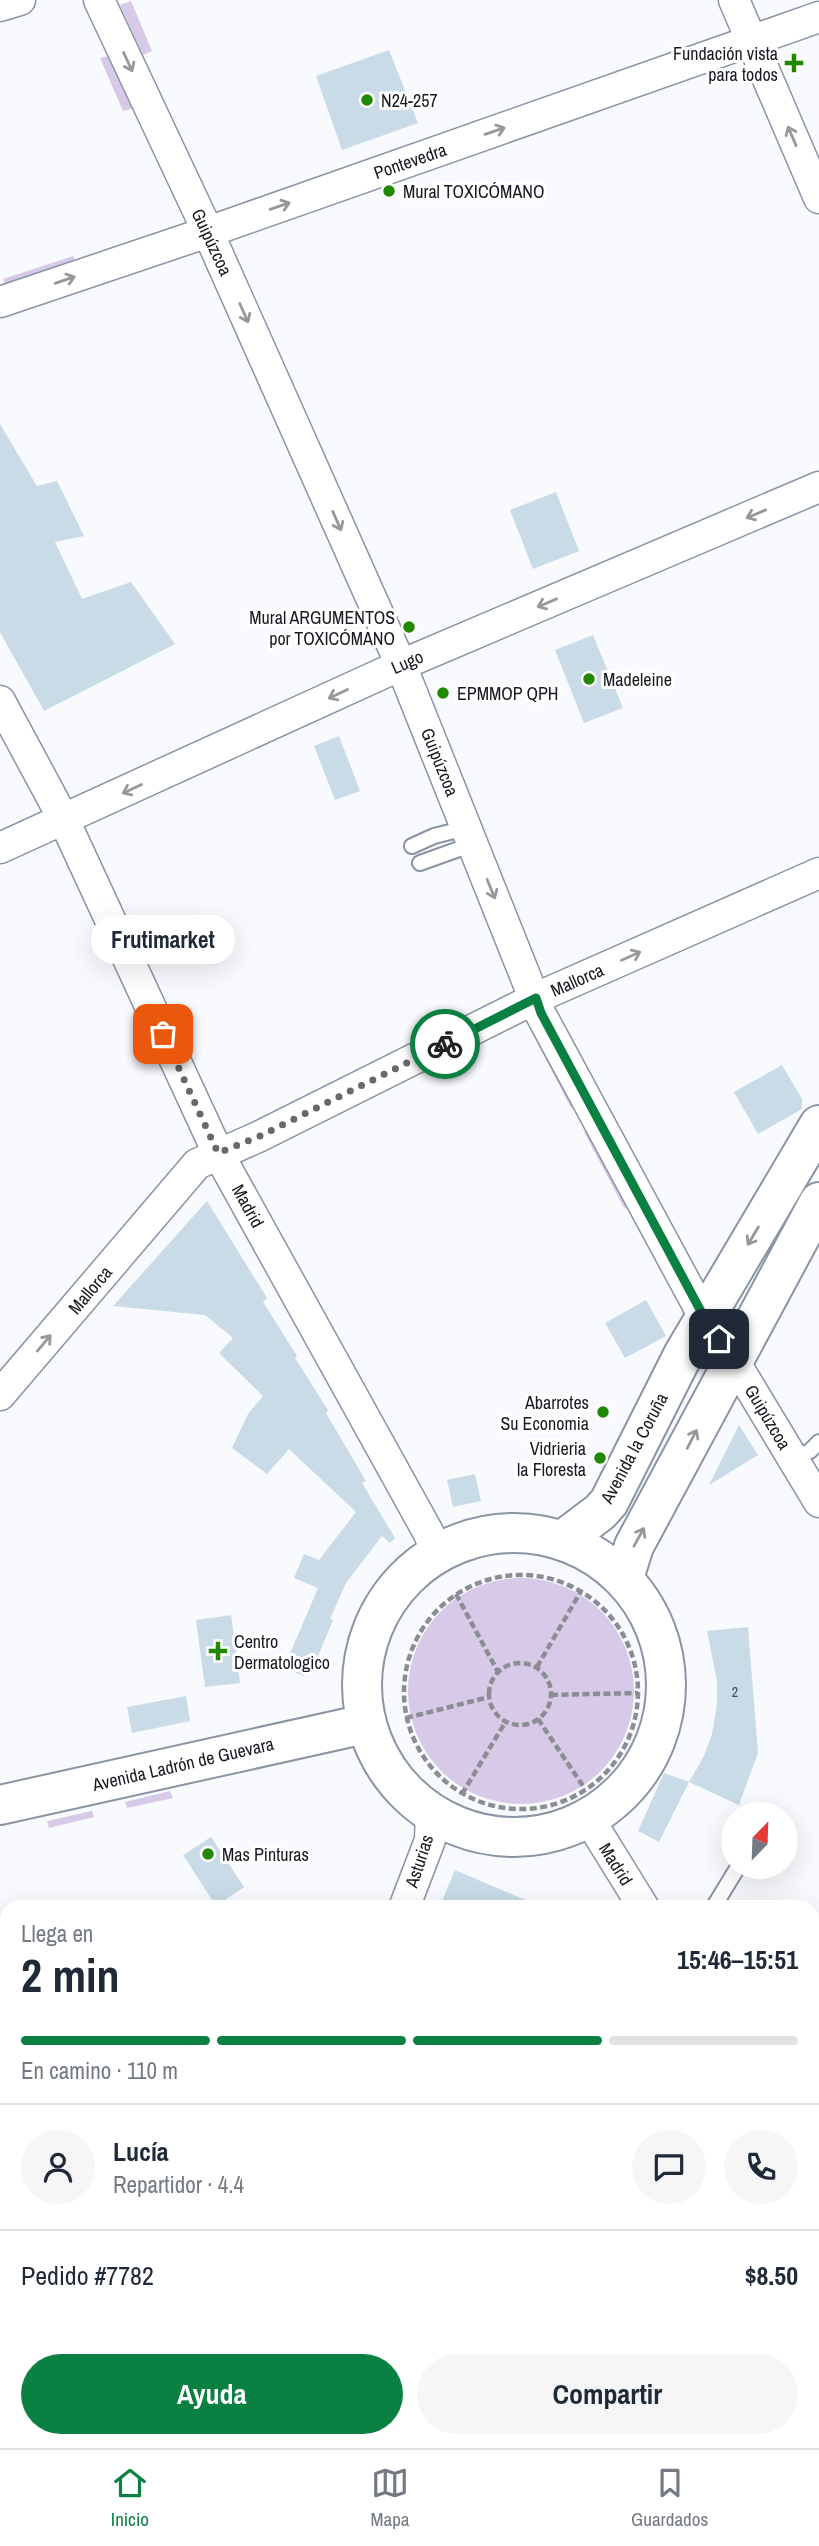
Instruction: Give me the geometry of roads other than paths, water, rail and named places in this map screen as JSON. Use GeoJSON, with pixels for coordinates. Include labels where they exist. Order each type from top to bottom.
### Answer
{"type":"FeatureCollection","features":[{"type":"Feature","properties":{"kind":"main road","name":"Avenida la Coruña"},"geometry":{"type":"LineString","coordinates":[[563,1540],[600,1512],[608,1502],[704,1317],[819,1125]]}},
{"type":"Feature","properties":{"kind":"main road"},"geometry":{"type":"LineString","coordinates":[[624,1578],[634,1546],[815,1215]]}},
{"type":"Feature","properties":{"kind":"main road"},"geometry":{"type":"LineString","coordinates":[[499,1533],[563,1540],[599,1558],[624,1578],[642,1600],[661,1641],[668,1682],[664,1723],[648,1761],[623,1794],[587,1805],[537,1837],[482,1835],[447,1804],[400,1787],[377,1755],[365,1724],[361,1669],[373,1623],[400,1583],[437,1552],[499,1533]]}},
{"type":"Feature","properties":{"kind":"main road","name":"Avenida Ladrón de Guevara"},"geometry":{"type":"LineString","coordinates":[[0,1805],[365,1724]]}},
{"type":"Feature","properties":{"kind":"street"},"geometry":{"type":"LineString","coordinates":[[0,6],[20,0]]}},
{"type":"Feature","properties":{"kind":"street","name":"Guipúzcoa"},"geometry":{"type":"LineString","coordinates":[[99,0],[208,232],[401,665],[541,1013],[704,1317],[734,1361],[819,1502]]}},
{"type":"Feature","properties":{"kind":"street"},"geometry":{"type":"LineString","coordinates":[[734,0],[819,198]]}},
{"type":"Feature","properties":{"kind":"street","name":"Pontevedra"},"geometry":{"type":"LineString","coordinates":[[0,302],[208,232],[819,17]]}},
{"type":"Feature","properties":{"kind":"street","name":"Lugo"},"geometry":{"type":"LineString","coordinates":[[0,848],[401,665],[819,487]]}},
{"type":"Feature","properties":{"kind":"street","name":"Madrid"},"geometry":{"type":"LineString","coordinates":[[0,701],[64,820],[218,1153],[437,1552]]}},
{"type":"Feature","properties":{"kind":"street","name":"Mallorca"},"geometry":{"type":"LineString","coordinates":[[0,1395],[197,1164],[258,1137],[536,998],[819,873]]}},
{"type":"Feature","properties":{"kind":"street","name":"Asturias"},"geometry":{"type":"LineString","coordinates":[[407,1900],[447,1804]]}},
{"type":"Feature","properties":{"kind":"street","name":"Madrid"},"geometry":{"type":"LineString","coordinates":[[587,1805],[639,1900]]}},
{"type":"Feature","properties":{"kind":"lane"},"geometry":{"type":"LineString","coordinates":[[412,846],[434,836],[470,836]]}},
{"type":"Feature","properties":{"kind":"lane"},"geometry":{"type":"LineString","coordinates":[[420,863],[470,836]]}},
{"type":"Feature","properties":{"kind":"lane"},"geometry":{"type":"LineString","coordinates":[[793,1459],[810,1451],[819,1442]]}},
{"type":"Feature","properties":{"kind":"lane"},"geometry":{"type":"LineString","coordinates":[[718,1900],[730,1880]]}},
{"type":"Feature","properties":{"kind":"place","name":"Fundación vista para todos"},"geometry":{"type":"Point","coordinates":[794,63]}},
{"type":"Feature","properties":{"kind":"place","name":"N24-257"},"geometry":{"type":"Point","coordinates":[367,100]}},
{"type":"Feature","properties":{"kind":"place","name":"Mural TOXICÓMANO"},"geometry":{"type":"Point","coordinates":[389,191]}},
{"type":"Feature","properties":{"kind":"place","name":"Mural ARGUMENTOS por TOXICÓMANO"},"geometry":{"type":"Point","coordinates":[409,627]}},
{"type":"Feature","properties":{"kind":"place","name":"Madeleine"},"geometry":{"type":"Point","coordinates":[589,679]}},
{"type":"Feature","properties":{"kind":"place","name":"EPMMOP QPH"},"geometry":{"type":"Point","coordinates":[443,693]}},
{"type":"Feature","properties":{"kind":"place","name":"Frutimarket"},"geometry":{"type":"Point","coordinates":[163,1034]}},
{"type":"Feature","properties":{"kind":"place","name":"Abarrotes Su Economia"},"geometry":{"type":"Point","coordinates":[603,1412]}},
{"type":"Feature","properties":{"kind":"place","name":"Vidrieria la Floresta"},"geometry":{"type":"Point","coordinates":[600,1458]}},
{"type":"Feature","properties":{"kind":"place","name":"Centro Dermatologico"},"geometry":{"type":"Point","coordinates":[218,1651]}},
{"type":"Feature","properties":{"kind":"place","name":"Mas Pinturas"},"geometry":{"type":"Point","coordinates":[208,1854]}}]}
